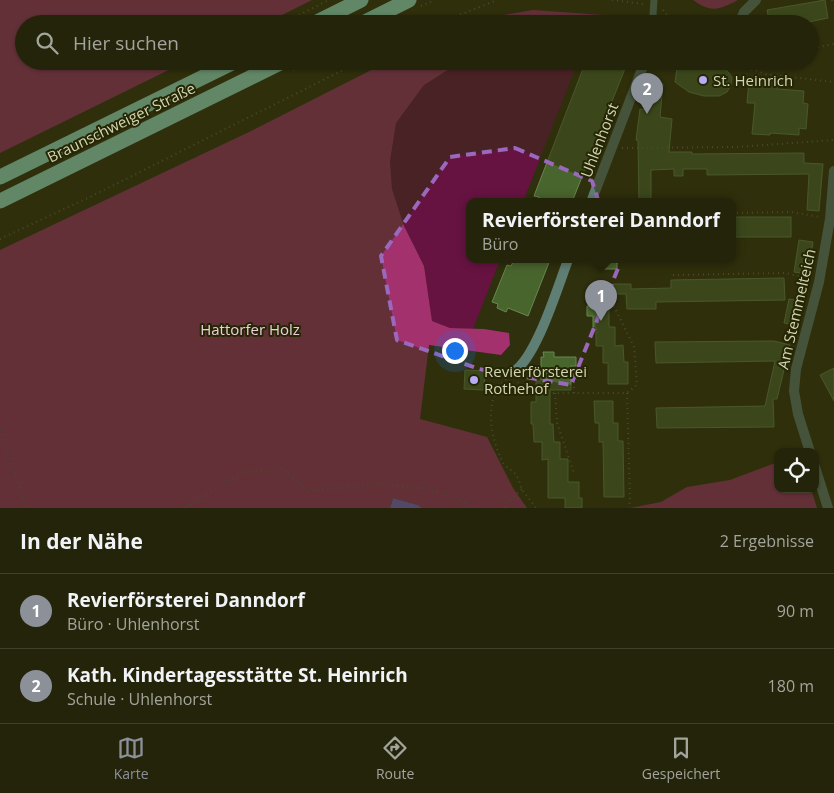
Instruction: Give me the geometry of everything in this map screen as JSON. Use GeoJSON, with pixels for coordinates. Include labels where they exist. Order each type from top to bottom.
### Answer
{"type":"FeatureCollection","features":[{"type":"Feature","properties":{"kind":"highway"},"geometry":{"type":"LineString","coordinates":[[331,15],[362,0]]}},
{"type":"Feature","properties":{"kind":"highway"},"geometry":{"type":"LineString","coordinates":[[379,15],[409,0]]}},
{"type":"Feature","properties":{"kind":"highway","name":"Braunschweiger Straße"},"geometry":{"type":"LineString","coordinates":[[0,177],[218,70]]}},
{"type":"Feature","properties":{"kind":"highway","name":"Braunschweiger Straße"},"geometry":{"type":"LineString","coordinates":[[0,201],[266,70]]}},
{"type":"Feature","properties":{"kind":"street"},"geometry":{"type":"LineString","coordinates":[[743,15],[756,0]]}},
{"type":"Feature","properties":{"kind":"street","name":"Uhlenhorst"},"geometry":{"type":"LineString","coordinates":[[592,198],[642,70]]}},
{"type":"Feature","properties":{"kind":"street","name":"Am Stemmelteich"},"geometry":{"type":"LineString","coordinates":[[809,448],[798,414],[794,391],[796,369],[819,282],[830,219],[834,170]]}},
{"type":"Feature","properties":{"kind":"street"},"geometry":{"type":"LineString","coordinates":[[513,372],[520,369],[535,345],[567,263]]}},
{"type":"Feature","properties":{"kind":"street"},"geometry":{"type":"LineString","coordinates":[[819,480],[828,508]]}},
{"type":"Feature","properties":{"kind":"path"},"geometry":{"type":"LineString","coordinates":[[299,15],[329,0]]}},
{"type":"Feature","properties":{"kind":"path"},"geometry":{"type":"LineString","coordinates":[[425,4],[435,0]]}},
{"type":"Feature","properties":{"kind":"path"},"geometry":{"type":"LineString","coordinates":[[460,15],[497,0]]}},
{"type":"Feature","properties":{"kind":"path"},"geometry":{"type":"LineString","coordinates":[[612,0],[654,3],[668,15]]}},
{"type":"Feature","properties":{"kind":"path"},"geometry":{"type":"LineString","coordinates":[[819,47],[834,44]]}},
{"type":"Feature","properties":{"kind":"path"},"geometry":{"type":"LineString","coordinates":[[0,240],[343,70]]}},
{"type":"Feature","properties":{"kind":"path"},"geometry":{"type":"LineString","coordinates":[[752,70],[765,74],[834,82]]}},
{"type":"Feature","properties":{"kind":"path"},"geometry":{"type":"LineString","coordinates":[[755,70],[765,74]]}},
{"type":"Feature","properties":{"kind":"path"},"geometry":{"type":"LineString","coordinates":[[611,148],[736,147],[834,140]]}},
{"type":"Feature","properties":{"kind":"path"},"geometry":{"type":"LineString","coordinates":[[736,213],[791,212],[830,219]]}},
{"type":"Feature","properties":{"kind":"path"},"geometry":{"type":"LineString","coordinates":[[673,275],[786,273],[819,282]]}},
{"type":"Feature","properties":{"kind":"path"},"geometry":{"type":"LineString","coordinates":[[536,508],[522,489],[516,475],[503,463],[490,423],[490,409],[494,395],[499,386],[513,372],[522,390],[529,392],[627,393],[637,385],[634,347],[610,298]]}},
{"type":"Feature","properties":{"kind":"path"},"geometry":{"type":"LineString","coordinates":[[574,373],[574,393]]}},
{"type":"Feature","properties":{"kind":"path"},"geometry":{"type":"LineString","coordinates":[[554,393],[557,423],[574,473]]}},
{"type":"Feature","properties":{"kind":"path"},"geometry":{"type":"LineString","coordinates":[[627,393],[629,508]]}},
{"type":"Feature","properties":{"kind":"path"},"geometry":{"type":"LineString","coordinates":[[0,430],[27,508]]}},
{"type":"Feature","properties":{"kind":"path"},"geometry":{"type":"LineString","coordinates":[[186,508],[224,483],[249,471],[282,469],[308,491],[380,484],[416,487],[453,496],[474,508]]}},
{"type":"Feature","properties":{"kind":"path"},"geometry":{"type":"LineString","coordinates":[[504,508],[522,489]]}},
{"type":"Feature","properties":{"kind":"highlighted area"},"geometry":{"type":"Polygon","coordinates":[[[515,148],[592,181],[619,266],[571,385],[479,369],[397,340],[381,256],[450,157],[515,148]]]}},
{"type":"Feature","properties":{"kind":"shaded area"},"geometry":{"type":"Polygon","coordinates":[[[448,70],[574,70],[525,198],[466,198],[466,263],[499,263],[473,329],[450,328],[432,321],[424,266],[404,226],[392,189],[390,161],[396,123],[424,85],[448,70]]]}},
{"type":"Feature","properties":{"kind":"shaded area"},"geometry":{"type":"Polygon","coordinates":[[[393,498],[418,505],[422,508],[390,508],[393,498]]]}},
{"type":"Feature","properties":{"kind":"green space"},"geometry":{"type":"Polygon","coordinates":[[[0,0],[312,0],[282,15],[15,15],[15,70],[169,70],[0,153],[0,0]]]}},
{"type":"Feature","properties":{"kind":"green space"},"geometry":{"type":"Polygon","coordinates":[[[693,0],[738,0],[715,9],[705,7],[693,0]]]}},
{"type":"Feature","properties":{"kind":"green space"},"geometry":{"type":"Polygon","coordinates":[[[533,10],[603,15],[504,15],[533,10]]]}},
{"type":"Feature","properties":{"kind":"green space","name":"Hattorfer Holz"},"geometry":{"type":"Polygon","coordinates":[[[371,70],[448,70],[424,85],[396,123],[390,161],[392,189],[404,226],[424,266],[432,321],[450,328],[484,329],[509,333],[510,345],[501,355],[429,345],[420,419],[487,437],[513,488],[527,508],[422,508],[418,505],[393,498],[390,508],[0,508],[0,250],[249,132],[371,70]]]}},
{"type":"Feature","properties":{"kind":"green space"},"geometry":{"type":"Polygon","coordinates":[[[774,464],[774,493],[812,493],[817,508],[630,508],[661,502],[687,487],[730,480],[774,464]]]}},
{"type":"Feature","properties":{"kind":"building"},"geometry":{"type":"Polygon","coordinates":[[[825,0],[828,18],[819,20],[819,15],[768,15],[767,10],[825,0]]]}},
{"type":"Feature","properties":{"kind":"building"},"geometry":{"type":"Polygon","coordinates":[[[583,70],[624,70],[574,198],[539,198],[534,196],[583,70]]]}},
{"type":"Feature","properties":{"kind":"building","name":"St. Heinrich"},"geometry":{"type":"Polygon","coordinates":[[[677,70],[726,70],[732,78],[727,92],[719,96],[704,96],[689,92],[675,82],[677,70]]]}},
{"type":"Feature","properties":{"kind":"building"},"geometry":{"type":"Polygon","coordinates":[[[749,80],[777,82],[777,89],[804,91],[803,103],[808,104],[806,129],[799,128],[799,135],[752,134],[755,103],[747,103],[749,80]]]}},
{"type":"Feature","properties":{"kind":"building"},"geometry":{"type":"Polygon","coordinates":[[[650,82],[663,84],[660,117],[672,119],[669,152],[692,152],[692,154],[804,153],[804,163],[823,164],[819,211],[807,210],[809,174],[707,175],[707,169],[683,169],[683,176],[674,176],[674,169],[651,170],[651,198],[639,198],[638,141],[636,140],[640,109],[646,110],[650,82]]]}},
{"type":"Feature","properties":{"kind":"building"},"geometry":{"type":"Polygon","coordinates":[[[736,217],[791,217],[791,237],[736,237],[736,217]]]}},
{"type":"Feature","properties":{"kind":"building"},"geometry":{"type":"Polygon","coordinates":[[[799,240],[813,242],[808,274],[794,272],[799,240]]]}},
{"type":"Feature","properties":{"kind":"building"},"geometry":{"type":"Polygon","coordinates":[[[512,263],[549,263],[528,316],[508,308],[506,312],[497,308],[498,304],[492,302],[507,265],[511,266],[512,263]]]}},
{"type":"Feature","properties":{"kind":"building"},"geometry":{"type":"Polygon","coordinates":[[[601,263],[617,263],[617,269],[601,269],[601,263]]]}},
{"type":"Feature","properties":{"kind":"building"},"geometry":{"type":"Polygon","coordinates":[[[784,278],[785,300],[656,302],[656,309],[627,309],[626,294],[613,294],[613,284],[631,284],[631,289],[671,288],[671,280],[784,278]]]}},
{"type":"Feature","properties":{"kind":"building"},"geometry":{"type":"Polygon","coordinates":[[[789,299],[800,301],[796,325],[784,323],[789,299]]]}},
{"type":"Feature","properties":{"kind":"building"},"geometry":{"type":"Polygon","coordinates":[[[587,306],[609,307],[609,327],[615,327],[615,346],[623,345],[624,362],[628,362],[628,384],[608,384],[608,363],[603,363],[603,346],[596,346],[596,327],[593,327],[593,316],[587,316],[587,306]]]}},
{"type":"Feature","properties":{"kind":"building"},"geometry":{"type":"Polygon","coordinates":[[[774,341],[790,345],[777,399],[773,399],[774,427],[657,428],[656,408],[765,406],[775,361],[656,363],[655,342],[774,341]]]}},
{"type":"Feature","properties":{"kind":"building"},"geometry":{"type":"Polygon","coordinates":[[[543,352],[554,352],[554,357],[576,357],[576,366],[571,366],[571,390],[550,390],[550,424],[553,424],[554,442],[560,442],[560,459],[568,459],[568,482],[579,482],[579,498],[582,498],[582,508],[565,508],[565,498],[548,498],[548,459],[542,460],[542,442],[534,442],[533,424],[531,424],[531,402],[536,402],[536,381],[541,381],[541,357],[544,357],[543,352]]]}},
{"type":"Feature","properties":{"kind":"building"},"geometry":{"type":"Polygon","coordinates":[[[834,368],[834,401],[820,375],[834,368]]]}},
{"type":"Feature","properties":{"kind":"building","name":"Revierförsterei Rothehof"},"geometry":{"type":"Polygon","coordinates":[[[465,370],[485,371],[484,390],[464,389],[465,370]]]}},
{"type":"Feature","properties":{"kind":"building"},"geometry":{"type":"Polygon","coordinates":[[[594,401],[613,401],[613,423],[618,423],[618,441],[623,441],[624,497],[604,497],[603,442],[599,442],[599,423],[595,423],[594,401]]]}},
{"type":"Feature","properties":{"kind":"place","name":"St. Heinrich"},"geometry":{"type":"Point","coordinates":[703,80]}},
{"type":"Feature","properties":{"kind":"place","name":"Kath. Kindertagesstätte St. Heinrich"},"geometry":{"type":"Point","coordinates":[647,114]}},
{"type":"Feature","properties":{"kind":"place","name":"Revierförsterei Danndorf"},"geometry":{"type":"Point","coordinates":[601,321]}},
{"type":"Feature","properties":{"kind":"place","name":"Revierförsterei Rothehof"},"geometry":{"type":"Point","coordinates":[474,380]}}]}
